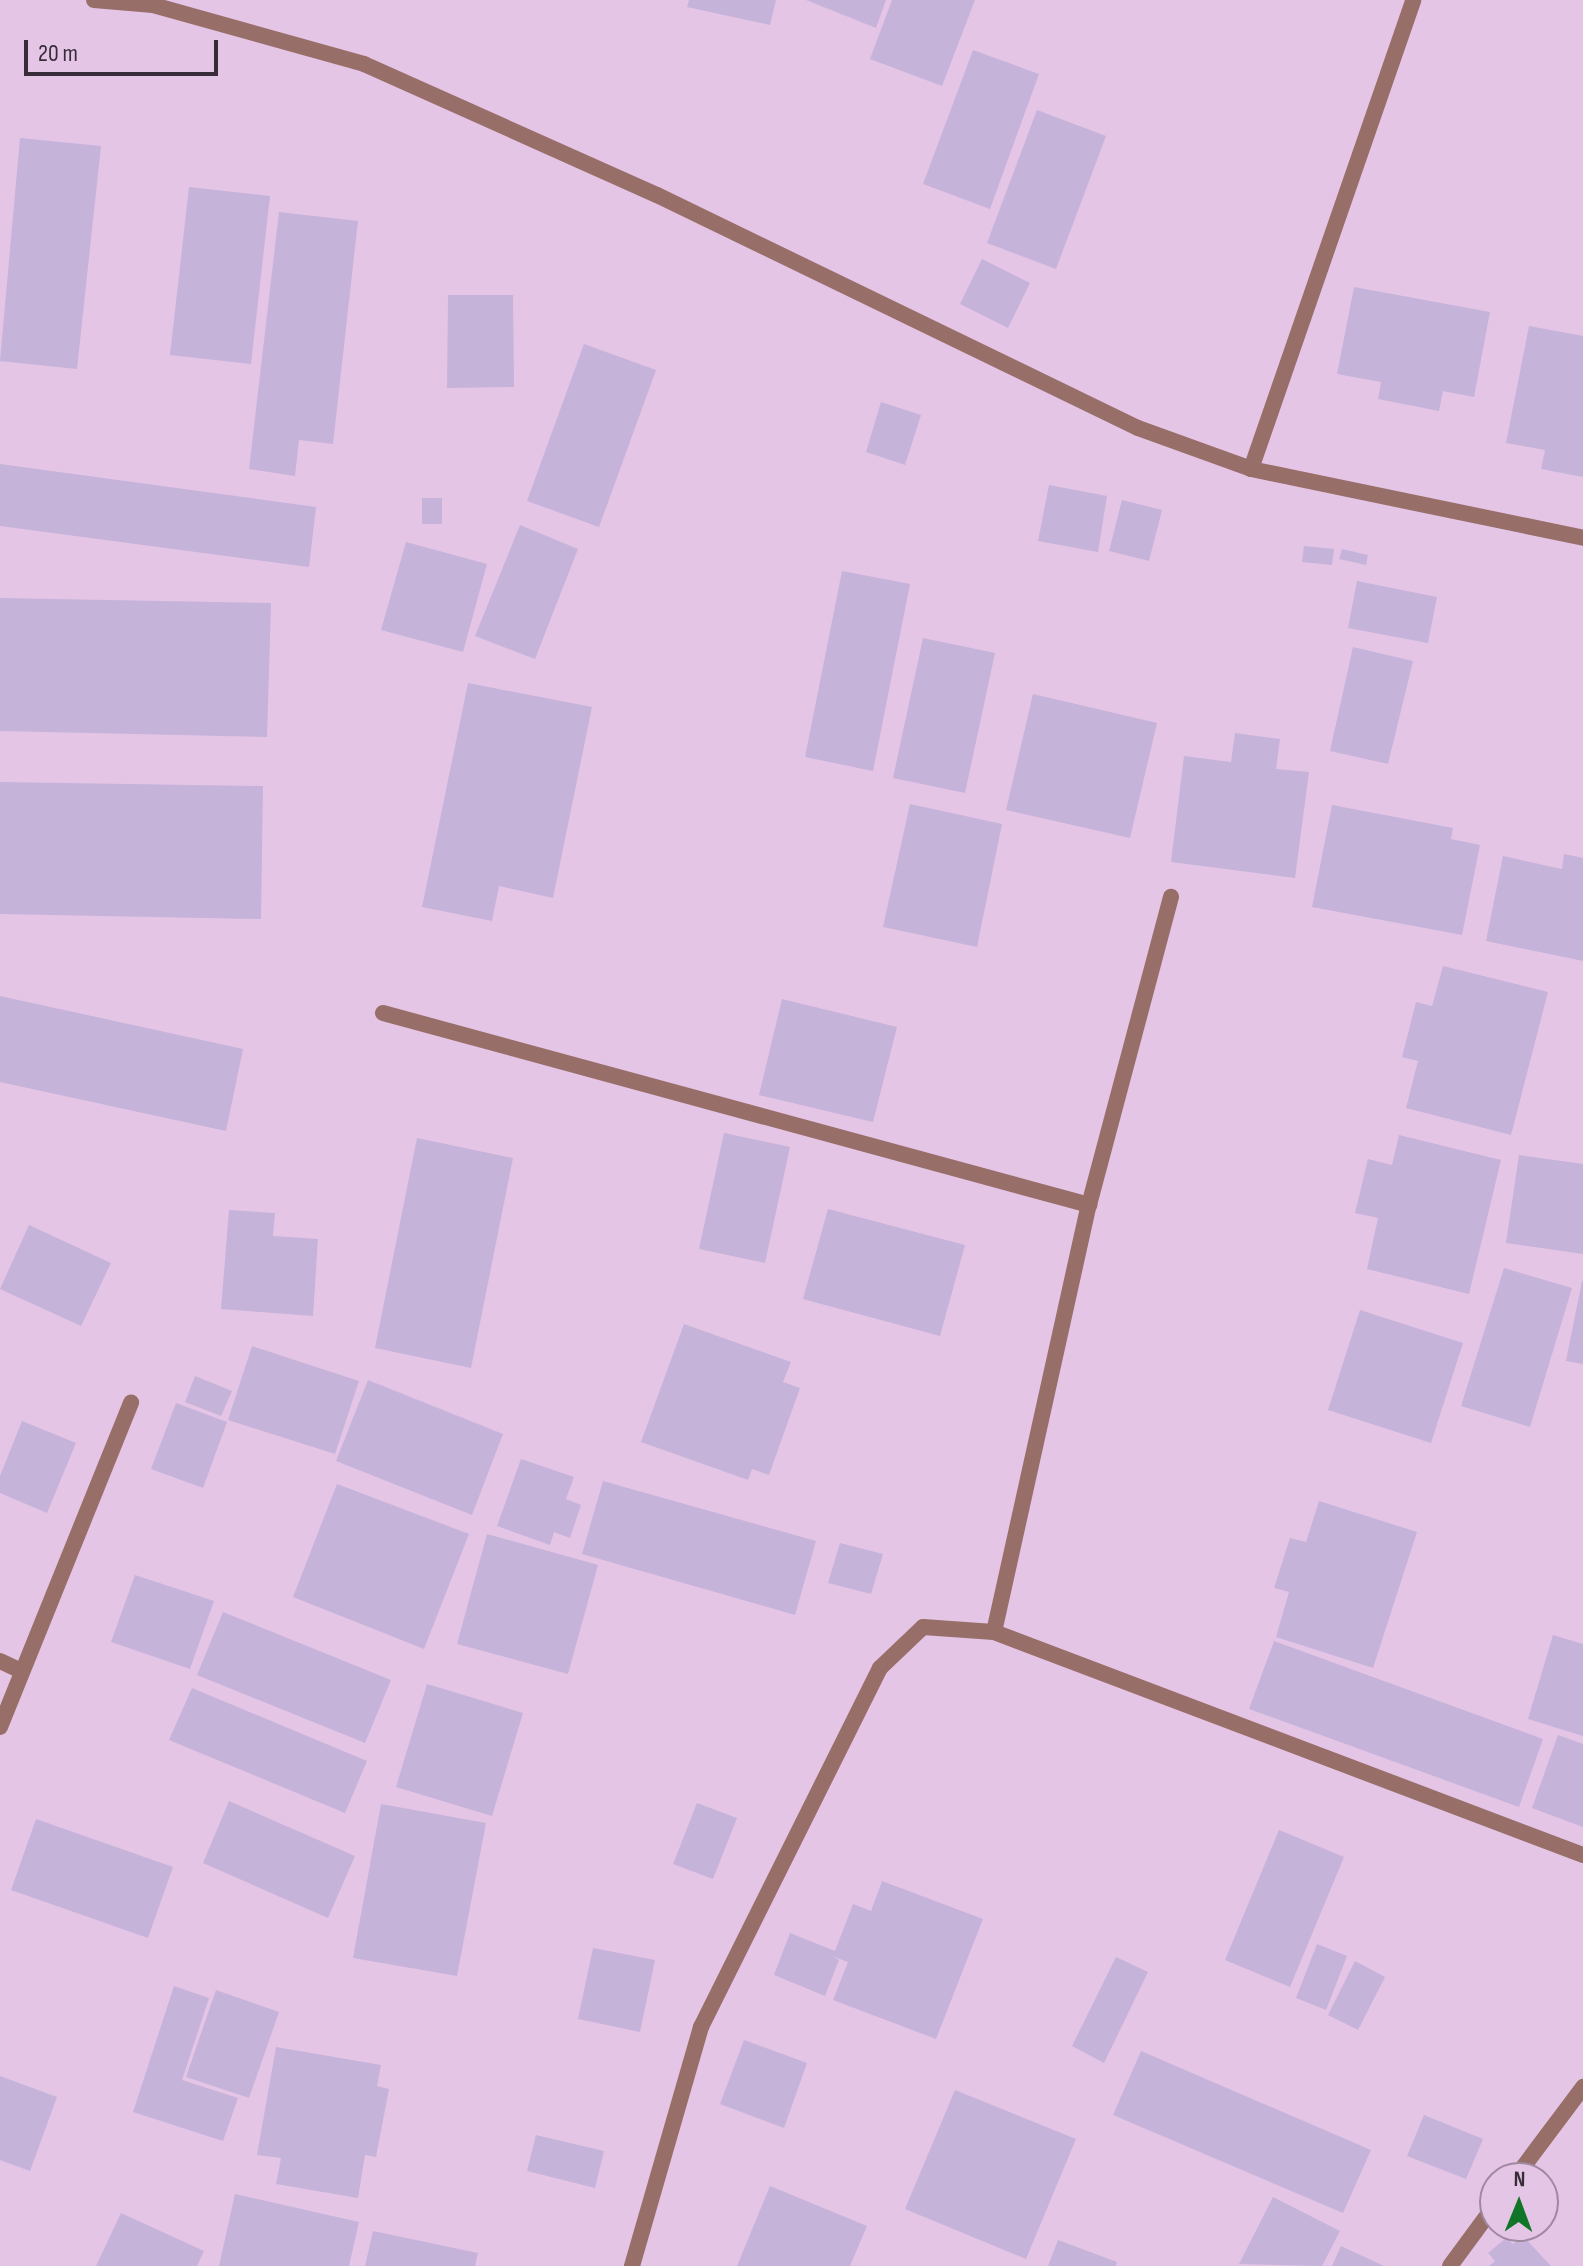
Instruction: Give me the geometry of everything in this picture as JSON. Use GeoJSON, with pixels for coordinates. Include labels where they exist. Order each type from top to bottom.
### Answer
{"type":"FeatureCollection","features":[{"type":"Feature","properties":{"kind":"street"},"geometry":{"type":"LineString","coordinates":[[94,0],[153,5],[364,64],[657,195],[1138,428],[1251,469],[1583,538]]}},
{"type":"Feature","properties":{"kind":"street"},"geometry":{"type":"LineString","coordinates":[[1251,469],[1413,0]]}},
{"type":"Feature","properties":{"kind":"street"},"geometry":{"type":"LineString","coordinates":[[994,1632],[1089,1205],[1171,897]]}},
{"type":"Feature","properties":{"kind":"street"},"geometry":{"type":"LineString","coordinates":[[383,1013],[1089,1205]]}},
{"type":"Feature","properties":{"kind":"street"},"geometry":{"type":"LineString","coordinates":[[0,1727],[131,1402]]}},
{"type":"Feature","properties":{"kind":"street"},"geometry":{"type":"LineString","coordinates":[[632,2266],[701,2027],[880,1668],[923,1627],[994,1632],[1583,1855]]}},
{"type":"Feature","properties":{"kind":"street"},"geometry":{"type":"LineString","coordinates":[[0,1661],[21,1671]]}},
{"type":"Feature","properties":{"kind":"street"},"geometry":{"type":"LineString","coordinates":[[1527,2162],[1583,2087]]}},
{"type":"Feature","properties":{"kind":"street"},"geometry":{"type":"LineString","coordinates":[[1450,2266],[1479,2227]]}},
{"type":"Feature","properties":{"kind":"building"},"geometry":{"type":"Polygon","coordinates":[[[689,0],[776,0],[770,25],[687,7],[689,0]]]}},
{"type":"Feature","properties":{"kind":"building"},"geometry":{"type":"Polygon","coordinates":[[[806,0],[886,0],[876,28],[806,0]]]}},
{"type":"Feature","properties":{"kind":"building"},"geometry":{"type":"Polygon","coordinates":[[[892,0],[975,0],[942,86],[870,59],[892,0]]]}},
{"type":"Feature","properties":{"kind":"building"},"geometry":{"type":"Polygon","coordinates":[[[973,50],[1039,74],[990,209],[923,184],[973,50]]]}},
{"type":"Feature","properties":{"kind":"building"},"geometry":{"type":"Polygon","coordinates":[[[1037,110],[1106,136],[1056,269],[987,243],[1037,110]]]}},
{"type":"Feature","properties":{"kind":"building"},"geometry":{"type":"Polygon","coordinates":[[[20,138],[101,146],[77,369],[0,361],[20,138]]]}},
{"type":"Feature","properties":{"kind":"building"},"geometry":{"type":"Polygon","coordinates":[[[189,187],[270,196],[251,364],[170,355],[189,187]]]}},
{"type":"Feature","properties":{"kind":"building"},"geometry":{"type":"Polygon","coordinates":[[[279,212],[358,221],[333,444],[299,440],[295,476],[249,469],[279,212]]]}},
{"type":"Feature","properties":{"kind":"building"},"geometry":{"type":"Polygon","coordinates":[[[982,259],[1030,283],[1008,328],[960,304],[982,259]]]}},
{"type":"Feature","properties":{"kind":"building"},"geometry":{"type":"Polygon","coordinates":[[[1354,287],[1490,312],[1474,397],[1443,391],[1439,411],[1378,399],[1381,382],[1337,374],[1354,287]]]}},
{"type":"Feature","properties":{"kind":"building"},"geometry":{"type":"Polygon","coordinates":[[[448,295],[513,295],[514,387],[447,388],[448,295]]]}},
{"type":"Feature","properties":{"kind":"building"},"geometry":{"type":"Polygon","coordinates":[[[1529,326],[1583,336],[1583,477],[1541,469],[1545,450],[1506,443],[1529,326]]]}},
{"type":"Feature","properties":{"kind":"building"},"geometry":{"type":"Polygon","coordinates":[[[584,344],[656,370],[599,527],[527,501],[584,344]]]}},
{"type":"Feature","properties":{"kind":"building"},"geometry":{"type":"Polygon","coordinates":[[[881,402],[921,415],[905,465],[866,452],[881,402]]]}},
{"type":"Feature","properties":{"kind":"building"},"geometry":{"type":"Polygon","coordinates":[[[0,464],[316,507],[309,567],[0,526],[0,464]]]}},
{"type":"Feature","properties":{"kind":"building"},"geometry":{"type":"Polygon","coordinates":[[[1049,485],[1107,496],[1098,552],[1038,541],[1049,485]]]}},
{"type":"Feature","properties":{"kind":"building"},"geometry":{"type":"Polygon","coordinates":[[[422,498],[442,498],[442,524],[422,524],[422,498]]]}},
{"type":"Feature","properties":{"kind":"building"},"geometry":{"type":"Polygon","coordinates":[[[1122,500],[1162,510],[1149,561],[1109,551],[1122,500]]]}},
{"type":"Feature","properties":{"kind":"building"},"geometry":{"type":"Polygon","coordinates":[[[520,525],[578,549],[535,659],[475,636],[520,525]]]}},
{"type":"Feature","properties":{"kind":"building"},"geometry":{"type":"Polygon","coordinates":[[[406,542],[487,564],[463,652],[381,630],[406,542]]]}},
{"type":"Feature","properties":{"kind":"building"},"geometry":{"type":"Polygon","coordinates":[[[1304,546],[1334,549],[1332,565],[1302,562],[1304,546]]]}},
{"type":"Feature","properties":{"kind":"building"},"geometry":{"type":"Polygon","coordinates":[[[1342,549],[1368,555],[1366,565],[1339,559],[1342,549]]]}},
{"type":"Feature","properties":{"kind":"building"},"geometry":{"type":"Polygon","coordinates":[[[842,571],[910,584],[873,771],[805,757],[842,571]]]}},
{"type":"Feature","properties":{"kind":"building"},"geometry":{"type":"Polygon","coordinates":[[[1357,581],[1437,597],[1428,643],[1348,628],[1357,581]]]}},
{"type":"Feature","properties":{"kind":"building"},"geometry":{"type":"Polygon","coordinates":[[[0,598],[271,603],[267,737],[0,731],[0,598]]]}},
{"type":"Feature","properties":{"kind":"building"},"geometry":{"type":"Polygon","coordinates":[[[923,638],[995,653],[965,793],[893,778],[923,638]]]}},
{"type":"Feature","properties":{"kind":"building"},"geometry":{"type":"Polygon","coordinates":[[[1353,647],[1413,661],[1388,764],[1330,751],[1353,647]]]}},
{"type":"Feature","properties":{"kind":"building"},"geometry":{"type":"Polygon","coordinates":[[[468,683],[592,707],[553,898],[499,886],[492,921],[422,907],[468,683]]]}},
{"type":"Feature","properties":{"kind":"building"},"geometry":{"type":"Polygon","coordinates":[[[1033,694],[1157,723],[1130,838],[1006,810],[1033,694]]]}},
{"type":"Feature","properties":{"kind":"building"},"geometry":{"type":"Polygon","coordinates":[[[1235,733],[1280,739],[1276,769],[1309,772],[1295,878],[1171,862],[1184,756],[1231,762],[1235,733]]]}},
{"type":"Feature","properties":{"kind":"building"},"geometry":{"type":"Polygon","coordinates":[[[0,782],[263,786],[261,919],[0,914],[0,782]]]}},
{"type":"Feature","properties":{"kind":"building"},"geometry":{"type":"Polygon","coordinates":[[[910,804],[1002,824],[977,947],[883,927],[910,804]]]}},
{"type":"Feature","properties":{"kind":"building"},"geometry":{"type":"Polygon","coordinates":[[[1332,805],[1453,828],[1451,839],[1480,845],[1462,935],[1312,907],[1332,805]]]}},
{"type":"Feature","properties":{"kind":"building"},"geometry":{"type":"Polygon","coordinates":[[[1564,854],[1583,858],[1583,961],[1486,941],[1503,856],[1562,869],[1564,854]]]}},
{"type":"Feature","properties":{"kind":"building"},"geometry":{"type":"Polygon","coordinates":[[[1443,966],[1548,992],[1511,1135],[1406,1108],[1418,1061],[1402,1057],[1416,1002],[1432,1006],[1443,966]]]}},
{"type":"Feature","properties":{"kind":"building"},"geometry":{"type":"Polygon","coordinates":[[[0,996],[243,1049],[226,1131],[0,1082],[0,996]]]}},
{"type":"Feature","properties":{"kind":"building"},"geometry":{"type":"Polygon","coordinates":[[[782,999],[897,1027],[873,1122],[759,1095],[782,999]]]}},
{"type":"Feature","properties":{"kind":"building"},"geometry":{"type":"Polygon","coordinates":[[[724,1133],[790,1147],[765,1263],[699,1249],[724,1133]]]}},
{"type":"Feature","properties":{"kind":"building"},"geometry":{"type":"Polygon","coordinates":[[[1399,1135],[1501,1160],[1469,1294],[1367,1269],[1378,1218],[1355,1213],[1368,1159],[1392,1165],[1399,1135]]]}},
{"type":"Feature","properties":{"kind":"building"},"geometry":{"type":"Polygon","coordinates":[[[417,1138],[513,1158],[471,1368],[375,1348],[417,1138]]]}},
{"type":"Feature","properties":{"kind":"building"},"geometry":{"type":"Polygon","coordinates":[[[1519,1155],[1583,1164],[1583,1254],[1506,1243],[1519,1155]]]}},
{"type":"Feature","properties":{"kind":"building"},"geometry":{"type":"Polygon","coordinates":[[[828,1209],[965,1245],[940,1336],[803,1299],[828,1209]]]}},
{"type":"Feature","properties":{"kind":"building"},"geometry":{"type":"Polygon","coordinates":[[[229,1210],[275,1213],[273,1236],[318,1239],[313,1316],[221,1309],[229,1210]]]}},
{"type":"Feature","properties":{"kind":"building"},"geometry":{"type":"Polygon","coordinates":[[[29,1225],[111,1263],[81,1326],[0,1289],[29,1225]]]}},
{"type":"Feature","properties":{"kind":"building"},"geometry":{"type":"Polygon","coordinates":[[[1504,1268],[1572,1288],[1530,1427],[1461,1406],[1504,1268]]]}},
{"type":"Feature","properties":{"kind":"building"},"geometry":{"type":"Polygon","coordinates":[[[1583,1281],[1583,1364],[1566,1361],[1583,1281]]]}},
{"type":"Feature","properties":{"kind":"building"},"geometry":{"type":"Polygon","coordinates":[[[1360,1310],[1463,1343],[1431,1443],[1328,1410],[1360,1310]]]}},
{"type":"Feature","properties":{"kind":"building"},"geometry":{"type":"Polygon","coordinates":[[[684,1324],[791,1362],[783,1382],[800,1388],[769,1475],[752,1469],[748,1480],[641,1442],[684,1324]]]}},
{"type":"Feature","properties":{"kind":"building"},"geometry":{"type":"Polygon","coordinates":[[[252,1346],[359,1381],[335,1454],[228,1420],[252,1346]]]}},
{"type":"Feature","properties":{"kind":"building"},"geometry":{"type":"Polygon","coordinates":[[[195,1376],[232,1391],[221,1416],[185,1402],[195,1376]]]}},
{"type":"Feature","properties":{"kind":"building"},"geometry":{"type":"Polygon","coordinates":[[[368,1380],[503,1434],[472,1515],[336,1461],[368,1380]]]}},
{"type":"Feature","properties":{"kind":"building"},"geometry":{"type":"Polygon","coordinates":[[[176,1403],[227,1422],[203,1488],[151,1469],[176,1403]]]}},
{"type":"Feature","properties":{"kind":"building"},"geometry":{"type":"Polygon","coordinates":[[[22,1421],[76,1443],[47,1513],[0,1493],[0,1476],[22,1421]]]}},
{"type":"Feature","properties":{"kind":"building"},"geometry":{"type":"Polygon","coordinates":[[[521,1459],[574,1477],[566,1499],[581,1505],[570,1538],[554,1532],[550,1545],[497,1526],[521,1459]]]}},
{"type":"Feature","properties":{"kind":"building"},"geometry":{"type":"Polygon","coordinates":[[[603,1481],[816,1541],[795,1615],[582,1554],[603,1481]]]}},
{"type":"Feature","properties":{"kind":"building"},"geometry":{"type":"Polygon","coordinates":[[[337,1484],[469,1534],[424,1649],[293,1597],[337,1484]]]}},
{"type":"Feature","properties":{"kind":"building"},"geometry":{"type":"Polygon","coordinates":[[[1319,1501],[1417,1532],[1373,1668],[1276,1637],[1289,1592],[1274,1588],[1290,1538],[1306,1542],[1319,1501]]]}},
{"type":"Feature","properties":{"kind":"building"},"geometry":{"type":"Polygon","coordinates":[[[487,1534],[598,1565],[568,1674],[457,1644],[487,1534]]]}},
{"type":"Feature","properties":{"kind":"building"},"geometry":{"type":"Polygon","coordinates":[[[840,1543],[883,1554],[871,1594],[828,1583],[840,1543]]]}},
{"type":"Feature","properties":{"kind":"building"},"geometry":{"type":"Polygon","coordinates":[[[135,1575],[214,1601],[190,1669],[111,1642],[135,1575]]]}},
{"type":"Feature","properties":{"kind":"building"},"geometry":{"type":"Polygon","coordinates":[[[223,1612],[391,1680],[365,1743],[197,1675],[223,1612]]]}},
{"type":"Feature","properties":{"kind":"building"},"geometry":{"type":"Polygon","coordinates":[[[1553,1635],[1583,1644],[1583,1736],[1528,1719],[1553,1635]]]}},
{"type":"Feature","properties":{"kind":"building"},"geometry":{"type":"Polygon","coordinates":[[[1274,1641],[1543,1739],[1519,1807],[1249,1709],[1274,1641]]]}},
{"type":"Feature","properties":{"kind":"building"},"geometry":{"type":"Polygon","coordinates":[[[427,1684],[523,1713],[492,1816],[396,1787],[427,1684]]]}},
{"type":"Feature","properties":{"kind":"building"},"geometry":{"type":"Polygon","coordinates":[[[192,1688],[367,1761],[345,1813],[169,1740],[192,1688]]]}},
{"type":"Feature","properties":{"kind":"building"},"geometry":{"type":"Polygon","coordinates":[[[1558,1735],[1583,1744],[1583,1827],[1532,1808],[1558,1735]]]}},
{"type":"Feature","properties":{"kind":"building"},"geometry":{"type":"Polygon","coordinates":[[[229,1801],[355,1856],[328,1918],[203,1863],[229,1801]]]}},
{"type":"Feature","properties":{"kind":"building"},"geometry":{"type":"Polygon","coordinates":[[[697,1803],[737,1818],[713,1879],[673,1864],[697,1803]]]}},
{"type":"Feature","properties":{"kind":"building"},"geometry":{"type":"Polygon","coordinates":[[[381,1804],[486,1823],[457,1976],[353,1958],[381,1804]]]}},
{"type":"Feature","properties":{"kind":"building"},"geometry":{"type":"Polygon","coordinates":[[[36,1819],[173,1867],[148,1938],[11,1890],[36,1819]]]}},
{"type":"Feature","properties":{"kind":"building"},"geometry":{"type":"Polygon","coordinates":[[[1279,1830],[1344,1857],[1290,1987],[1225,1960],[1279,1830]]]}},
{"type":"Feature","properties":{"kind":"building"},"geometry":{"type":"Polygon","coordinates":[[[882,1881],[983,1919],[936,2039],[833,2000],[848,1962],[832,1956],[839,1960],[825,1996],[774,1975],[790,1933],[835,1951],[853,1904],[871,1911],[882,1881]]]}},
{"type":"Feature","properties":{"kind":"building"},"geometry":{"type":"Polygon","coordinates":[[[1317,1944],[1347,1956],[1326,2010],[1296,1998],[1317,1944]]]}},
{"type":"Feature","properties":{"kind":"building"},"geometry":{"type":"Polygon","coordinates":[[[593,1948],[655,1960],[640,2032],[578,2019],[593,1948]]]}},
{"type":"Feature","properties":{"kind":"building"},"geometry":{"type":"Polygon","coordinates":[[[1116,1957],[1148,1972],[1104,2063],[1072,2046],[1116,1957]]]}},
{"type":"Feature","properties":{"kind":"building"},"geometry":{"type":"Polygon","coordinates":[[[1355,1961],[1385,1977],[1358,2030],[1328,2015],[1355,1961]]]}},
{"type":"Feature","properties":{"kind":"building"},"geometry":{"type":"Polygon","coordinates":[[[174,1986],[209,1998],[182,2080],[238,2098],[223,2141],[133,2112],[174,1986]]]}},
{"type":"Feature","properties":{"kind":"building"},"geometry":{"type":"Polygon","coordinates":[[[216,1990],[279,2012],[249,2098],[186,2077],[216,1990]]]}},
{"type":"Feature","properties":{"kind":"building"},"geometry":{"type":"Polygon","coordinates":[[[744,2040],[807,2063],[784,2128],[720,2104],[744,2040]]]}},
{"type":"Feature","properties":{"kind":"building"},"geometry":{"type":"Polygon","coordinates":[[[276,2047],[381,2065],[377,2086],[389,2089],[376,2157],[365,2155],[358,2198],[276,2184],[281,2158],[257,2155],[276,2047]]]}},
{"type":"Feature","properties":{"kind":"building"},"geometry":{"type":"Polygon","coordinates":[[[1141,2051],[1371,2150],[1343,2213],[1113,2115],[1141,2051]]]}},
{"type":"Feature","properties":{"kind":"building"},"geometry":{"type":"Polygon","coordinates":[[[0,2076],[57,2097],[30,2171],[0,2160],[0,2076]]]}},
{"type":"Feature","properties":{"kind":"building"},"geometry":{"type":"Polygon","coordinates":[[[955,2090],[1076,2139],[1026,2259],[905,2209],[955,2090]]]}},
{"type":"Feature","properties":{"kind":"building"},"geometry":{"type":"Polygon","coordinates":[[[1424,2115],[1483,2139],[1466,2179],[1407,2156],[1424,2115]]]}},
{"type":"Feature","properties":{"kind":"building"},"geometry":{"type":"Polygon","coordinates":[[[536,2135],[604,2151],[595,2188],[527,2171],[536,2135]]]}},
{"type":"Feature","properties":{"kind":"building"},"geometry":{"type":"Polygon","coordinates":[[[770,2186],[867,2226],[850,2266],[737,2266],[770,2186]]]}},
{"type":"Feature","properties":{"kind":"building"},"geometry":{"type":"Polygon","coordinates":[[[235,2194],[359,2222],[349,2266],[219,2266],[235,2194]]]}},
{"type":"Feature","properties":{"kind":"building"},"geometry":{"type":"Polygon","coordinates":[[[1273,2197],[1340,2231],[1322,2266],[1239,2264],[1273,2197]]]}},
{"type":"Feature","properties":{"kind":"building"},"geometry":{"type":"Polygon","coordinates":[[[121,2213],[204,2251],[197,2266],[96,2266],[121,2213]]]}},
{"type":"Feature","properties":{"kind":"building"},"geometry":{"type":"Polygon","coordinates":[[[373,2231],[478,2253],[475,2266],[365,2266],[373,2231]]]}},
{"type":"Feature","properties":{"kind":"building"},"geometry":{"type":"Polygon","coordinates":[[[1058,2240],[1117,2262],[1116,2266],[1048,2266],[1058,2240]]]}},
{"type":"Feature","properties":{"kind":"building"},"geometry":{"type":"Polygon","coordinates":[[[1501,2242],[1529,2242],[1551,2266],[1489,2266],[1495,2261],[1488,2253],[1501,2242]]]}},
{"type":"Feature","properties":{"kind":"building"},"geometry":{"type":"Polygon","coordinates":[[[1341,2246],[1384,2266],[1332,2266],[1341,2246]]]}}]}
